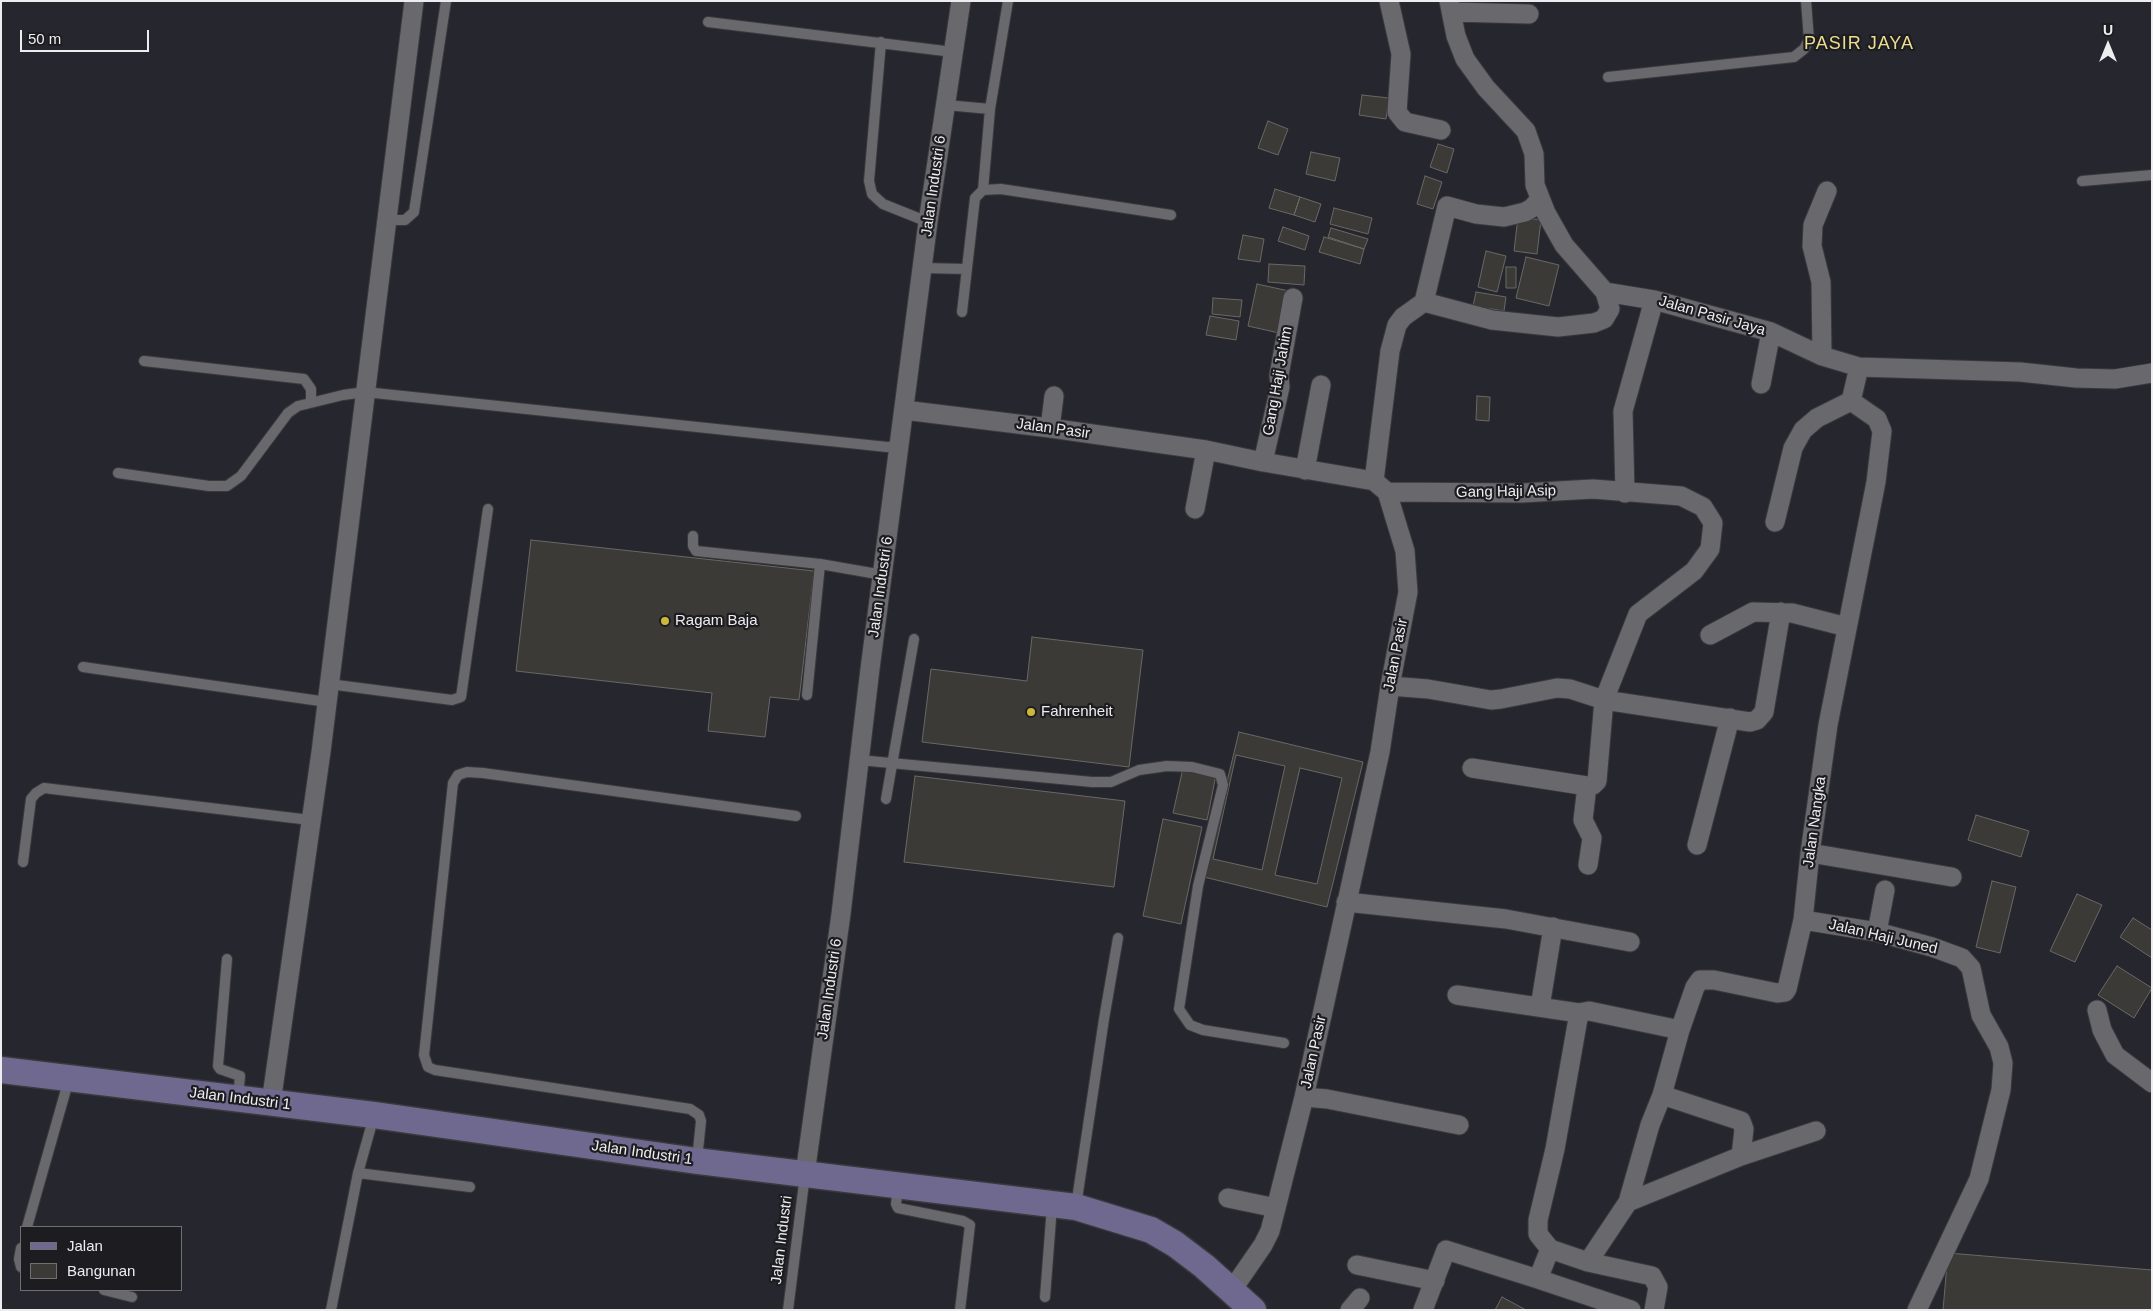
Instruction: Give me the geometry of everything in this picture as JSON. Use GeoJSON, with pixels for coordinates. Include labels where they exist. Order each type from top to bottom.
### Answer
{"type":"FeatureCollection","features":[{"type":"Feature","properties":{"kind":"street"},"geometry":{"type":"LineString","coordinates":[[271,1103],[328,693],[414,1]]}},
{"type":"Feature","properties":{"kind":"street","name":"Jalan Industri 6"},"geometry":{"type":"LineString","coordinates":[[805,1174],[841,914],[928,222],[961,1]]}},
{"type":"Feature","properties":{"kind":"street"},"geometry":{"type":"LineString","coordinates":[[1389,1],[1401,54],[1397,112],[1405,122],[1441,130]]}},
{"type":"Feature","properties":{"kind":"street"},"geometry":{"type":"LineString","coordinates":[[1424,302],[1492,320],[1558,327],[1594,323],[1604,319],[1610,309],[1605,292],[1564,245],[1540,199],[1535,186],[1534,154],[1526,131],[1486,88],[1465,59],[1456,36],[1451,7],[1529,14]]}},
{"type":"Feature","properties":{"kind":"street"},"geometry":{"type":"LineString","coordinates":[[1822,356],[1821,282],[1812,246],[1813,225],[1827,191]]}},
{"type":"Feature","properties":{"kind":"street"},"geometry":{"type":"LineString","coordinates":[[1380,487],[1388,360],[1397,325],[1403,316],[1424,302],[1446,206],[1476,214],[1504,217],[1529,210],[1540,199]]}},
{"type":"Feature","properties":{"kind":"street","name":"Jalan Pasir Jaya"},"geometry":{"type":"LineString","coordinates":[[1605,292],[1654,300],[1771,332],[1822,356],[1859,367],[2020,372],[2076,378],[2115,379],[2152,373]]}},
{"type":"Feature","properties":{"kind":"street","name":"Gang Haji Jahim"},"geometry":{"type":"LineString","coordinates":[[1262,462],[1280,387],[1279,375],[1293,298]]}},
{"type":"Feature","properties":{"kind":"street"},"geometry":{"type":"LineString","coordinates":[[1625,493],[1623,411],[1654,300]]}},
{"type":"Feature","properties":{"kind":"street"},"geometry":{"type":"LineString","coordinates":[[1761,384],[1771,332]]}},
{"type":"Feature","properties":{"kind":"street"},"geometry":{"type":"LineString","coordinates":[[1775,522],[1793,448],[1803,430],[1817,418],[1851,402],[1859,367]]}},
{"type":"Feature","properties":{"kind":"street"},"geometry":{"type":"LineString","coordinates":[[1305,470],[1322,386]]}},
{"type":"Feature","properties":{"kind":"street"},"geometry":{"type":"LineString","coordinates":[[1050,428],[1054,396]]}},
{"type":"Feature","properties":{"kind":"street","name":"Jalan Nangka"},"geometry":{"type":"LineString","coordinates":[[1680,1030],[1695,987],[1700,980],[1714,980],[1777,993],[1785,992],[1789,984],[1803,920],[1810,853],[1828,725],[1876,482],[1882,431],[1877,420],[1851,402]]}},
{"type":"Feature","properties":{"kind":"street","name":"Jalan Pasir"},"geometry":{"type":"LineString","coordinates":[[904,410],[1206,450],[1380,487],[1405,551],[1408,592],[1390,686],[1380,752],[1304,1097],[1276,1208],[1263,1245],[1232,1290]]}},
{"type":"Feature","properties":{"kind":"street"},"geometry":{"type":"LineString","coordinates":[[1195,509],[1206,450]]}},
{"type":"Feature","properties":{"kind":"street","name":"Gang Haji Asip"},"geometry":{"type":"LineString","coordinates":[[1380,487],[1522,493],[1593,489],[1681,496],[1703,507],[1712,523],[1710,549],[1694,571],[1638,614],[1604,700],[1597,781],[1593,785],[1587,786]]}},
{"type":"Feature","properties":{"kind":"street"},"geometry":{"type":"LineString","coordinates":[[1710,635],[1753,612],[1781,612],[1847,627]]}},
{"type":"Feature","properties":{"kind":"street"},"geometry":{"type":"LineString","coordinates":[[1390,686],[1428,689],[1491,700],[1557,688],[1587,693],[1604,700],[1750,722],[1757,720],[1764,712],[1781,612]]}},
{"type":"Feature","properties":{"kind":"street"},"geometry":{"type":"LineString","coordinates":[[1697,845],[1730,718]]}},
{"type":"Feature","properties":{"kind":"street"},"geometry":{"type":"LineString","coordinates":[[1472,768],[1587,786],[1582,820],[1592,838],[1588,865]]}},
{"type":"Feature","properties":{"kind":"street"},"geometry":{"type":"LineString","coordinates":[[1810,853],[1952,878]]}},
{"type":"Feature","properties":{"kind":"street"},"geometry":{"type":"LineString","coordinates":[[1877,932],[1885,890]]}},
{"type":"Feature","properties":{"kind":"street"},"geometry":{"type":"LineString","coordinates":[[1346,902],[1506,919],[1630,942]]}},
{"type":"Feature","properties":{"kind":"street","name":"Jalan Haji Juned"},"geometry":{"type":"LineString","coordinates":[[1803,920],[1877,932],[1932,947],[1962,958],[1971,968],[1981,1015],[2001,1055],[2003,1063],[2001,1090],[1979,1179],[1917,1310]]}},
{"type":"Feature","properties":{"kind":"street"},"geometry":{"type":"LineString","coordinates":[[1540,1007],[1553,927]]}},
{"type":"Feature","properties":{"kind":"street"},"geometry":{"type":"LineString","coordinates":[[1457,995],[1579,1013],[1589,1011],[1680,1030],[1662,1095],[1650,1125],[1628,1202],[1588,1262]]}},
{"type":"Feature","properties":{"kind":"street"},"geometry":{"type":"LineString","coordinates":[[2097,1010],[2102,1030],[2115,1055],[2152,1083]]}},
{"type":"Feature","properties":{"kind":"street"},"geometry":{"type":"LineString","coordinates":[[1579,1013],[1554,1149],[1538,1220],[1538,1234],[1550,1249],[1588,1262],[1652,1276],[1658,1287],[1654,1310]]}},
{"type":"Feature","properties":{"kind":"street","name":"Jalan Industri 1"},"geometry":{"type":"LineString","coordinates":[[1,1070],[374,1115],[696,1161],[1064,1206],[1151,1230],[1175,1244],[1204,1266],[1253,1310]]}},
{"type":"Feature","properties":{"kind":"street"},"geometry":{"type":"LineString","coordinates":[[1662,1095],[1741,1121],[1744,1129],[1741,1156]]}},
{"type":"Feature","properties":{"kind":"street"},"geometry":{"type":"LineString","coordinates":[[1304,1097],[1327,1099],[1459,1125]]}},
{"type":"Feature","properties":{"kind":"street"},"geometry":{"type":"LineString","coordinates":[[1628,1202],[1741,1156],[1816,1132]]}},
{"type":"Feature","properties":{"kind":"street"},"geometry":{"type":"LineString","coordinates":[[1228,1198],[1276,1208]]}},
{"type":"Feature","properties":{"kind":"street"},"geometry":{"type":"LineString","coordinates":[[1538,1278],[1550,1249]]}},
{"type":"Feature","properties":{"kind":"street"},"geometry":{"type":"LineString","coordinates":[[1423,1310],[1446,1250],[1538,1278],[1631,1310]]}},
{"type":"Feature","properties":{"kind":"street"},"geometry":{"type":"LineString","coordinates":[[1357,1265],[1434,1281]]}},
{"type":"Feature","properties":{"kind":"lane"},"geometry":{"type":"LineString","coordinates":[[387,220],[405,220],[414,212],[446,1]]}},
{"type":"Feature","properties":{"kind":"lane"},"geometry":{"type":"LineString","coordinates":[[962,312],[975,198],[983,190],[990,109],[1008,1]]}},
{"type":"Feature","properties":{"kind":"lane"},"geometry":{"type":"LineString","coordinates":[[1608,77],[1794,57],[1804,49],[1809,40],[1806,1]]}},
{"type":"Feature","properties":{"kind":"lane"},"geometry":{"type":"LineString","coordinates":[[708,22],[953,52]]}},
{"type":"Feature","properties":{"kind":"lane"},"geometry":{"type":"LineString","coordinates":[[881,42],[869,181],[872,194],[883,204],[928,222]]}},
{"type":"Feature","properties":{"kind":"lane"},"geometry":{"type":"LineString","coordinates":[[946,105],[990,109]]}},
{"type":"Feature","properties":{"kind":"lane"},"geometry":{"type":"LineString","coordinates":[[2082,181],[2152,175]]}},
{"type":"Feature","properties":{"kind":"lane"},"geometry":{"type":"LineString","coordinates":[[983,190],[1001,189],[1172,215]]}},
{"type":"Feature","properties":{"kind":"lane"},"geometry":{"type":"LineString","coordinates":[[923,268],[966,269]]}},
{"type":"Feature","properties":{"kind":"lane"},"geometry":{"type":"LineString","coordinates":[[144,361],[304,379],[311,389],[311,402]]}},
{"type":"Feature","properties":{"kind":"lane"},"geometry":{"type":"LineString","coordinates":[[118,473],[209,486],[227,486],[241,476],[288,414],[298,406],[365,392],[887,447],[899,446]]}},
{"type":"Feature","properties":{"kind":"lane"},"geometry":{"type":"LineString","coordinates":[[83,668],[328,693],[452,700],[462,697],[488,509]]}},
{"type":"Feature","properties":{"kind":"lane"},"geometry":{"type":"LineString","coordinates":[[693,536],[693,546],[696,551],[820,564],[883,575]]}},
{"type":"Feature","properties":{"kind":"lane"},"geometry":{"type":"LineString","coordinates":[[807,695],[820,564]]}},
{"type":"Feature","properties":{"kind":"lane"},"geometry":{"type":"LineString","coordinates":[[886,799],[914,640]]}},
{"type":"Feature","properties":{"kind":"lane"},"geometry":{"type":"LineString","coordinates":[[859,760],[1092,782],[1111,782],[1139,770],[1167,766],[1192,767],[1220,774],[1223,785],[1198,886],[1180,1009],[1190,1025],[1203,1030],[1284,1042]]}},
{"type":"Feature","properties":{"kind":"lane"},"geometry":{"type":"LineString","coordinates":[[696,1161],[701,1121],[699,1115],[690,1109],[435,1070],[428,1067],[424,1055],[453,783],[458,775],[467,772],[483,773],[796,816]]}},
{"type":"Feature","properties":{"kind":"lane"},"geometry":{"type":"LineString","coordinates":[[24,862],[31,799],[44,788],[310,820]]}},
{"type":"Feature","properties":{"kind":"lane"},"geometry":{"type":"LineString","coordinates":[[1045,1297],[1104,1019],[1118,938]]}},
{"type":"Feature","properties":{"kind":"lane"},"geometry":{"type":"LineString","coordinates":[[227,959],[218,1066],[220,1069],[240,1076],[238,1099]]}},
{"type":"Feature","properties":{"kind":"lane"},"geometry":{"type":"LineString","coordinates":[[27,1226],[69,1078]]}},
{"type":"Feature","properties":{"kind":"lane"},"geometry":{"type":"LineString","coordinates":[[331,1310],[358,1173],[374,1115]]}},
{"type":"Feature","properties":{"kind":"lane"},"geometry":{"type":"LineString","coordinates":[[358,1173],[470,1187]]}},
{"type":"Feature","properties":{"kind":"lane","name":"Jalan Industri"},"geometry":{"type":"LineString","coordinates":[[788,1310],[805,1174]]}},
{"type":"Feature","properties":{"kind":"lane"},"geometry":{"type":"LineString","coordinates":[[898,1186],[896,1204],[898,1208],[963,1221],[970,1225],[960,1310]]}},
{"type":"Feature","properties":{"kind":"lane"},"geometry":{"type":"LineString","coordinates":[[108,1291],[132,1297]]}},
{"type":"Feature","properties":{"kind":"shaded area"},"geometry":{"type":"Polygon","coordinates":[[[1,1],[2152,1],[2152,1310],[1,1310],[1,1]]]}},
{"type":"Feature","properties":{"kind":"building"},"geometry":{"type":"Polygon","coordinates":[[[1362,95],[1389,98],[1386,119],[1359,115],[1362,95]]]}},
{"type":"Feature","properties":{"kind":"building"},"geometry":{"type":"Polygon","coordinates":[[[1268,121],[1288,129],[1278,155],[1258,148],[1268,121]]]}},
{"type":"Feature","properties":{"kind":"building"},"geometry":{"type":"Polygon","coordinates":[[[1438,144],[1454,149],[1447,173],[1430,167],[1438,144]]]}},
{"type":"Feature","properties":{"kind":"building"},"geometry":{"type":"Polygon","coordinates":[[[1311,152],[1340,158],[1335,181],[1306,174],[1311,152]]]}},
{"type":"Feature","properties":{"kind":"building"},"geometry":{"type":"Polygon","coordinates":[[[1425,176],[1442,182],[1433,209],[1417,204],[1425,176]]]}},
{"type":"Feature","properties":{"kind":"building"},"geometry":{"type":"Polygon","coordinates":[[[1275,189],[1300,197],[1294,215],[1269,208],[1275,189]]]}},
{"type":"Feature","properties":{"kind":"building"},"geometry":{"type":"Polygon","coordinates":[[[1300,197],[1321,204],[1315,222],[1294,215],[1300,197]]]}},
{"type":"Feature","properties":{"kind":"building"},"geometry":{"type":"Polygon","coordinates":[[[1334,208],[1372,218],[1368,234],[1330,224],[1334,208]]]}},
{"type":"Feature","properties":{"kind":"building"},"geometry":{"type":"Polygon","coordinates":[[[1518,217],[1541,220],[1537,254],[1514,251],[1518,217]]]}},
{"type":"Feature","properties":{"kind":"building"},"geometry":{"type":"Polygon","coordinates":[[[1283,227],[1309,236],[1305,250],[1278,241],[1283,227]]]}},
{"type":"Feature","properties":{"kind":"building"},"geometry":{"type":"Polygon","coordinates":[[[1331,228],[1368,239],[1364,249],[1328,237],[1331,228]]]}},
{"type":"Feature","properties":{"kind":"building"},"geometry":{"type":"Polygon","coordinates":[[[1243,235],[1264,239],[1260,262],[1238,259],[1243,235]]]}},
{"type":"Feature","properties":{"kind":"building"},"geometry":{"type":"Polygon","coordinates":[[[1324,237],[1364,249],[1360,264],[1319,252],[1324,237]]]}},
{"type":"Feature","properties":{"kind":"building"},"geometry":{"type":"Polygon","coordinates":[[[1486,251],[1506,256],[1497,292],[1478,287],[1486,251]]]}},
{"type":"Feature","properties":{"kind":"building"},"geometry":{"type":"Polygon","coordinates":[[[1526,257],[1559,265],[1549,306],[1516,298],[1526,257]]]}},
{"type":"Feature","properties":{"kind":"building"},"geometry":{"type":"Polygon","coordinates":[[[1269,264],[1305,266],[1304,285],[1268,282],[1269,264]]]}},
{"type":"Feature","properties":{"kind":"building"},"geometry":{"type":"Polygon","coordinates":[[[1506,267],[1516,267],[1516,288],[1506,288],[1506,267]]]}},
{"type":"Feature","properties":{"kind":"building"},"geometry":{"type":"Polygon","coordinates":[[[1257,284],[1289,291],[1279,333],[1248,326],[1257,284]]]}},
{"type":"Feature","properties":{"kind":"building"},"geometry":{"type":"Polygon","coordinates":[[[1476,292],[1506,297],[1504,311],[1473,306],[1476,292]]]}},
{"type":"Feature","properties":{"kind":"building"},"geometry":{"type":"Polygon","coordinates":[[[1213,298],[1242,300],[1240,317],[1212,314],[1213,298]]]}},
{"type":"Feature","properties":{"kind":"building"},"geometry":{"type":"Polygon","coordinates":[[[1210,316],[1239,321],[1236,340],[1206,335],[1210,316]]]}},
{"type":"Feature","properties":{"kind":"building"},"geometry":{"type":"Polygon","coordinates":[[[1477,396],[1490,397],[1489,421],[1476,420],[1477,396]]]}},
{"type":"Feature","properties":{"kind":"building","name":"Ragam Baja"},"geometry":{"type":"Polygon","coordinates":[[[531,540],[814,571],[799,700],[770,697],[765,737],[708,731],[712,693],[516,671],[531,540]]]}},
{"type":"Feature","properties":{"kind":"building","name":"Fahrenheit"},"geometry":{"type":"Polygon","coordinates":[[[1032,637],[1143,650],[1129,767],[922,742],[931,669],[1027,681],[1032,637]]]}},
{"type":"Feature","properties":{"kind":"building"},"geometry":{"type":"Polygon","coordinates":[[[1239,732],[1363,762],[1327,907],[1204,877],[1239,732]]]}},
{"type":"Feature","properties":{"kind":"building"},"geometry":{"type":"Polygon","coordinates":[[[1236,755],[1285,766],[1262,870],[1213,859],[1236,755]]]}},
{"type":"Feature","properties":{"kind":"building"},"geometry":{"type":"Polygon","coordinates":[[[1183,768],[1216,775],[1207,820],[1173,813],[1183,768]]]}},
{"type":"Feature","properties":{"kind":"building"},"geometry":{"type":"Polygon","coordinates":[[[1300,768],[1342,778],[1317,884],[1275,875],[1300,768]]]}},
{"type":"Feature","properties":{"kind":"building"},"geometry":{"type":"Polygon","coordinates":[[[915,776],[1125,801],[1114,887],[904,862],[915,776]]]}},
{"type":"Feature","properties":{"kind":"building"},"geometry":{"type":"Polygon","coordinates":[[[1976,815],[2029,831],[2021,857],[1968,840],[1976,815]]]}},
{"type":"Feature","properties":{"kind":"building"},"geometry":{"type":"Polygon","coordinates":[[[1163,819],[1202,827],[1181,924],[1143,916],[1163,819]]]}},
{"type":"Feature","properties":{"kind":"building"},"geometry":{"type":"Polygon","coordinates":[[[1992,881],[2016,887],[2000,953],[1976,947],[1992,881]]]}},
{"type":"Feature","properties":{"kind":"building"},"geometry":{"type":"Polygon","coordinates":[[[2077,894],[2102,905],[2075,962],[2050,951],[2077,894]]]}},
{"type":"Feature","properties":{"kind":"building"},"geometry":{"type":"Polygon","coordinates":[[[2133,918],[2152,930],[2152,958],[2120,937],[2133,918]]]}},
{"type":"Feature","properties":{"kind":"building"},"geometry":{"type":"Polygon","coordinates":[[[2117,966],[2152,988],[2134,1018],[2098,995],[2117,966]]]}},
{"type":"Feature","properties":{"kind":"building"},"geometry":{"type":"Polygon","coordinates":[[[1948,1253],[2152,1270],[2152,1310],[1943,1310],[1948,1253]]]}},
{"type":"Feature","properties":{"kind":"building"},"geometry":{"type":"Polygon","coordinates":[[[1502,1297],[1526,1310],[1495,1310],[1502,1297]]]}},
{"type":"Feature","properties":{"kind":"place","name":"Ragam Baja"},"geometry":{"type":"Point","coordinates":[665,621]}},
{"type":"Feature","properties":{"kind":"place","name":"Fahrenheit"},"geometry":{"type":"Point","coordinates":[1031,712]}},
{"type":"Feature","properties":{"kind":"district","name":"PASIR JAYA"},"geometry":{"type":"Point","coordinates":[1859,44]}}]}
